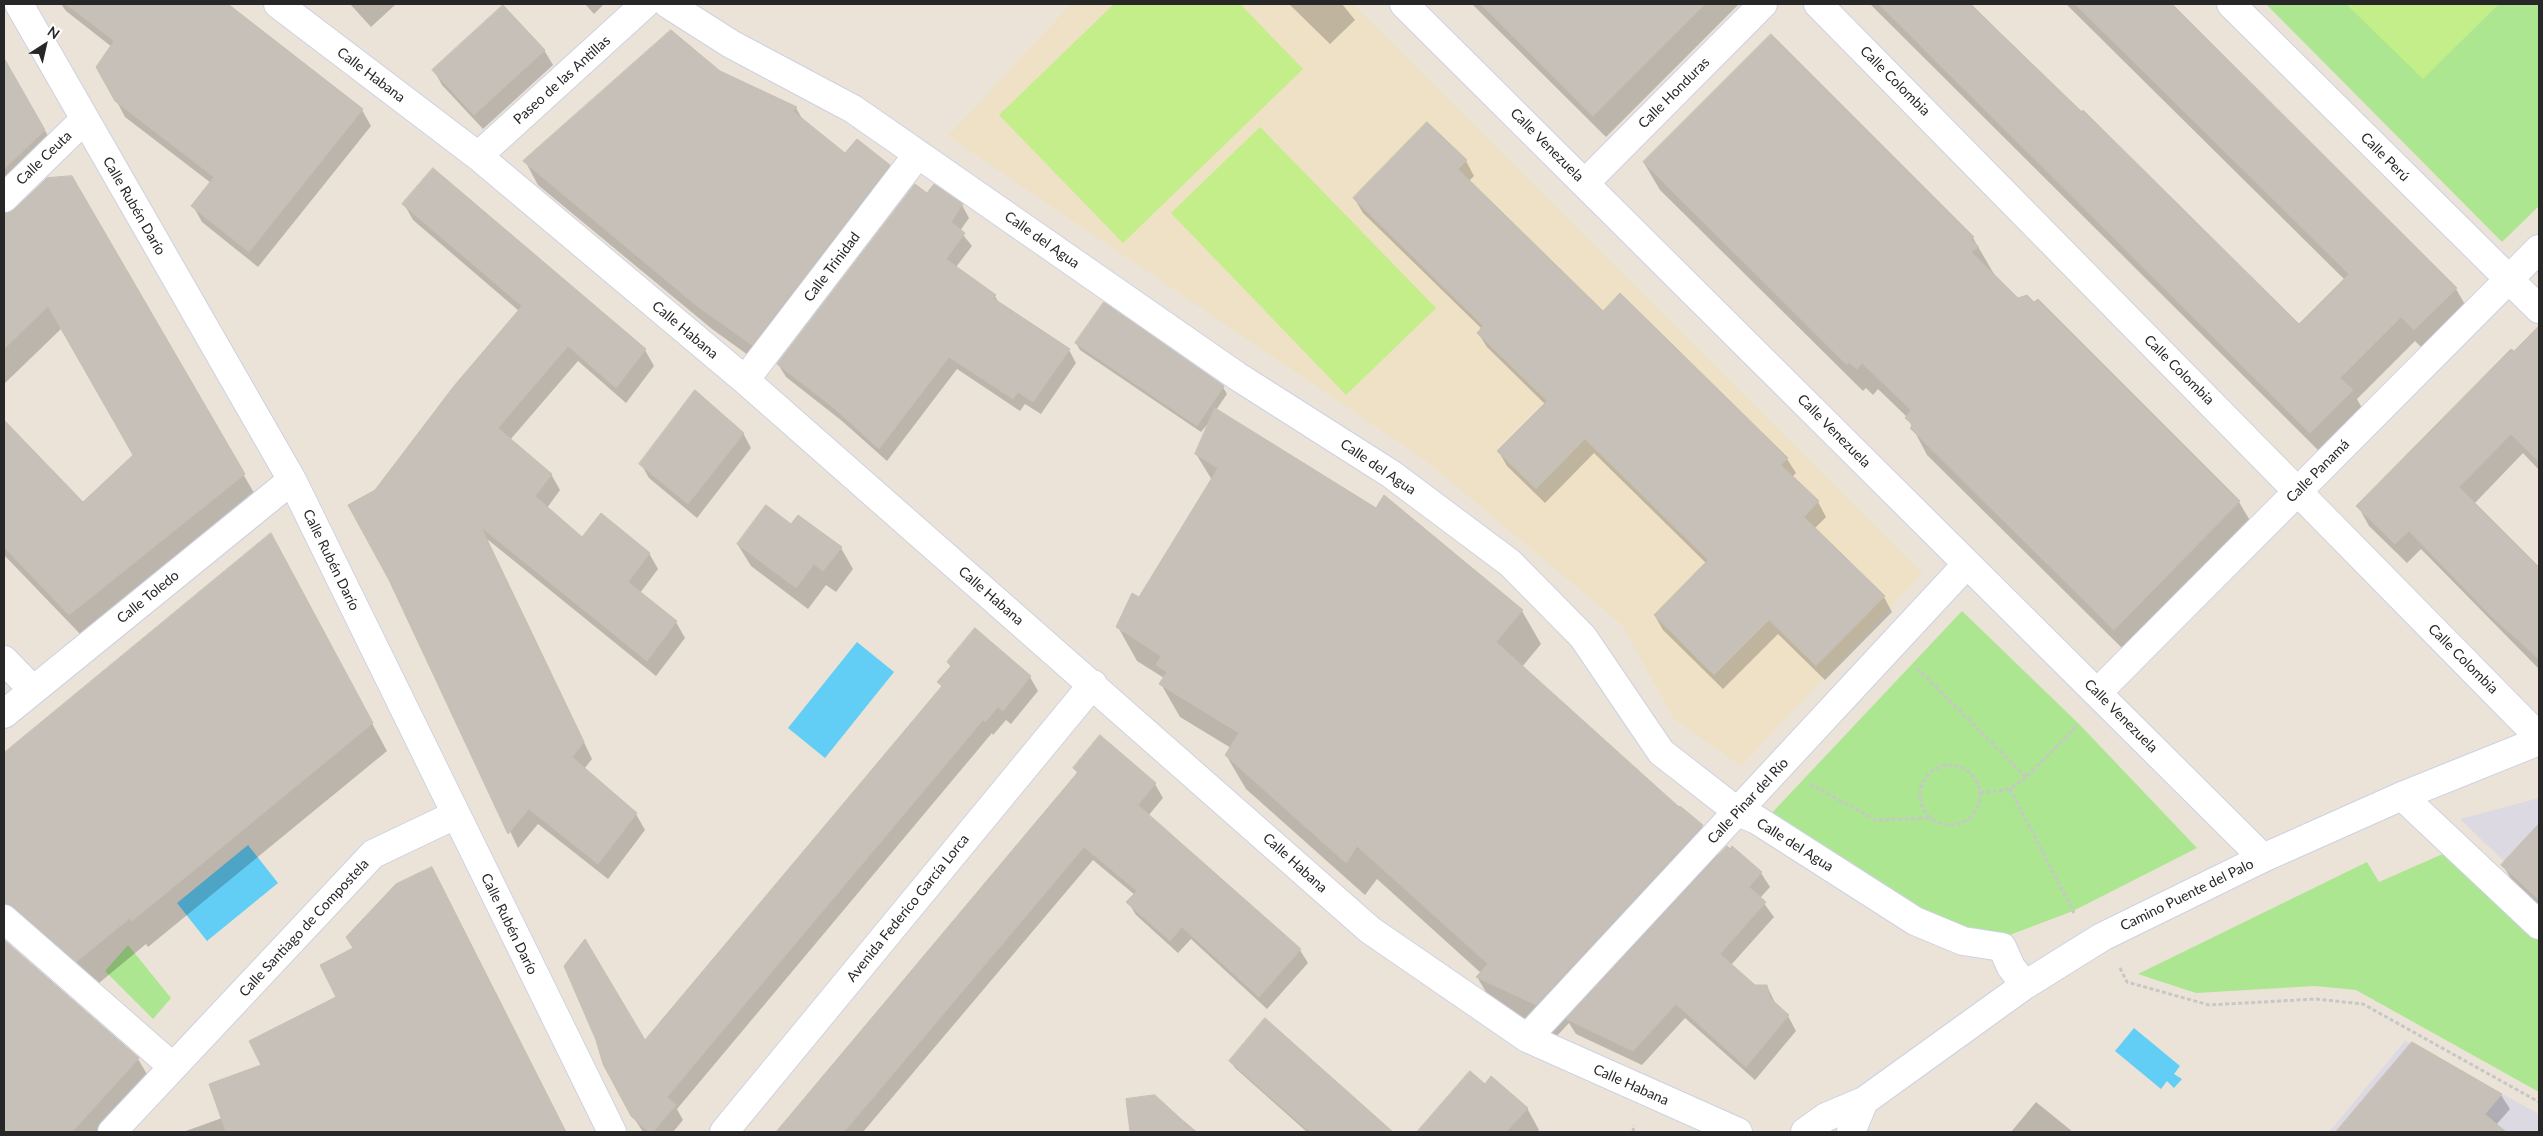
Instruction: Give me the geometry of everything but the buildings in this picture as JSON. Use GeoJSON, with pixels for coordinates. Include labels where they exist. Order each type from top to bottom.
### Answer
{"type":"FeatureCollection","features":[{"type":"Feature","properties":{"kind":"street","name":"Calle Rubén Darío"},"geometry":{"type":"LineString","coordinates":[[19,4],[292,480],[612,1132]]}},
{"type":"Feature","properties":{"kind":"street","name":"Calle Habana"},"geometry":{"type":"LineString","coordinates":[[278,4],[478,156],[745,380],[1370,930],[1527,1038],[1738,1132]]}},
{"type":"Feature","properties":{"kind":"street","name":"Paseo de las Antillas"},"geometry":{"type":"LineString","coordinates":[[478,156],[645,4]]}},
{"type":"Feature","properties":{"kind":"street","name":"Calle del Agua"},"geometry":{"type":"LineString","coordinates":[[668,4],[730,44],[853,109],[1237,376],[1391,474],[1510,563],[1583,637],[1661,752],[1738,812],[1757,820],[1915,921],[1964,941],[2002,947],[2011,967],[2025,985]]}},
{"type":"Feature","properties":{"kind":"street","name":"Calle Venezuela"},"geometry":{"type":"LineString","coordinates":[[1404,4],[2263,858]]}},
{"type":"Feature","properties":{"kind":"street","name":"Calle Honduras"},"geometry":{"type":"LineString","coordinates":[[1584,183],[1763,4]]}},
{"type":"Feature","properties":{"kind":"street","name":"Calle Colombia"},"geometry":{"type":"LineString","coordinates":[[1818,4],[2539,736]]}},
{"type":"Feature","properties":{"kind":"street","name":"Calle Perú"},"geometry":{"type":"LineString","coordinates":[[2231,4],[2539,309]]}},
{"type":"Feature","properties":{"kind":"street","name":"Calle Ceuta"},"geometry":{"type":"LineString","coordinates":[[4,198],[85,119]]}},
{"type":"Feature","properties":{"kind":"street","name":"Calle Trinidad"},"geometry":{"type":"LineString","coordinates":[[745,380],[918,154]]}},
{"type":"Feature","properties":{"kind":"street","name":"Calle Panamá"},"geometry":{"type":"LineString","coordinates":[[2097,693],[2539,249]]}},
{"type":"Feature","properties":{"kind":"street","name":"Calle Toledo"},"geometry":{"type":"LineString","coordinates":[[4,714],[292,480]]}},
{"type":"Feature","properties":{"kind":"street","name":"Calle Pinar del Río"},"geometry":{"type":"LineString","coordinates":[[1527,1038],[1967,564]]}},
{"type":"Feature","properties":{"kind":"street"},"geometry":{"type":"LineString","coordinates":[[4,660],[33,690]]}},
{"type":"Feature","properties":{"kind":"street","name":"Avenida Federico García Lorca"},"geometry":{"type":"LineString","coordinates":[[724,1132],[1092,684]]}},
{"type":"Feature","properties":{"kind":"street","name":"Camino Puente del Palo"},"geometry":{"type":"LineString","coordinates":[[1805,1132],[1826,1117],[1864,1101],[2025,985],[2102,937],[2263,858],[2402,796],[2539,741]]}},
{"type":"Feature","properties":{"kind":"street"},"geometry":{"type":"LineString","coordinates":[[2402,796],[2539,926]]}},
{"type":"Feature","properties":{"kind":"street","name":"Calle Santiago de Compostela"},"geometry":{"type":"LineString","coordinates":[[112,1132],[373,854],[455,814]]}},
{"type":"Feature","properties":{"kind":"street"},"geometry":{"type":"LineString","coordinates":[[4,919],[173,1068]]}},
{"type":"Feature","properties":{"kind":"street"},"geometry":{"type":"LineString","coordinates":[[1851,1132],[1864,1101]]}},
{"type":"Feature","properties":{"kind":"path"},"geometry":{"type":"LineString","coordinates":[[1913,664],[2026,777]]}},
{"type":"Feature","properties":{"kind":"path"},"geometry":{"type":"LineString","coordinates":[[1980,794],[2010,789],[2026,777],[2079,724]]}},
{"type":"Feature","properties":{"kind":"path"},"geometry":{"type":"LineString","coordinates":[[1804,780],[1876,820],[1931,818],[1950,825],[1968,820],[1979,804],[1978,784],[1965,770],[1946,766],[1929,774],[1921,792],[1925,811],[1931,818]]}},
{"type":"Feature","properties":{"kind":"path"},"geometry":{"type":"LineString","coordinates":[[2010,789],[2077,917]]}},
{"type":"Feature","properties":{"kind":"path"},"geometry":{"type":"LineString","coordinates":[[2102,937],[2127,982],[2209,1005],[2316,999],[2363,1004],[2539,1102]]}},
{"type":"Feature","properties":{"kind":"shaded area"},"geometry":{"type":"Polygon","coordinates":[[[1071,4],[1353,4],[1923,573],[1741,766],[1674,719],[1622,625],[1426,461],[948,136],[1071,4]]]}},
{"type":"Feature","properties":{"kind":"shaded area"},"geometry":{"type":"Polygon","coordinates":[[[2539,798],[2539,895],[2460,819],[2539,798]]]}},
{"type":"Feature","properties":{"kind":"shaded area"},"geometry":{"type":"Polygon","coordinates":[[[2405,1041],[2539,1114],[2539,1132],[2329,1132],[2405,1041]]]}},
{"type":"Feature","properties":{"kind":"green space"},"geometry":{"type":"Polygon","coordinates":[[[1114,4],[1240,4],[1303,69],[1123,243],[999,115],[1114,4]]]}},
{"type":"Feature","properties":{"kind":"green space"},"geometry":{"type":"Polygon","coordinates":[[[2266,4],[2539,4],[2539,206],[2502,242],[2266,4]]]}},
{"type":"Feature","properties":{"kind":"green space"},"geometry":{"type":"Polygon","coordinates":[[[2346,4],[2499,4],[2423,79],[2346,4]]]}},
{"type":"Feature","properties":{"kind":"green space"},"geometry":{"type":"Polygon","coordinates":[[[1260,127],[1436,308],[1346,395],[1171,213],[1260,127]]]}},
{"type":"Feature","properties":{"kind":"green space"},"geometry":{"type":"Polygon","coordinates":[[[1962,611],[2079,724],[2197,848],[2073,911],[1999,939],[1956,932],[1769,816],[1962,611]]]}},
{"type":"Feature","properties":{"kind":"green space"},"geometry":{"type":"Polygon","coordinates":[[[2470,842],[2539,908],[2539,1092],[2356,990],[2315,986],[2196,993],[2138,974],[2367,862],[2379,882],[2470,842]]]}},
{"type":"Feature","properties":{"kind":"green space"},"geometry":{"type":"Polygon","coordinates":[[[128,945],[171,998],[153,1019],[105,971],[128,945]]]}},
{"type":"Feature","properties":{"kind":"water"},"geometry":{"type":"Polygon","coordinates":[[[857,642],[894,672],[825,758],[788,728],[857,642]]]}},
{"type":"Feature","properties":{"kind":"water"},"geometry":{"type":"Polygon","coordinates":[[[248,845],[278,883],[207,941],[177,903],[248,845]]]}},
{"type":"Feature","properties":{"kind":"water"},"geometry":{"type":"Polygon","coordinates":[[[2134,1028],[2180,1066],[2174,1074],[2182,1079],[2174,1088],[2167,1081],[2161,1089],[2115,1051],[2134,1028]]]}}]}
